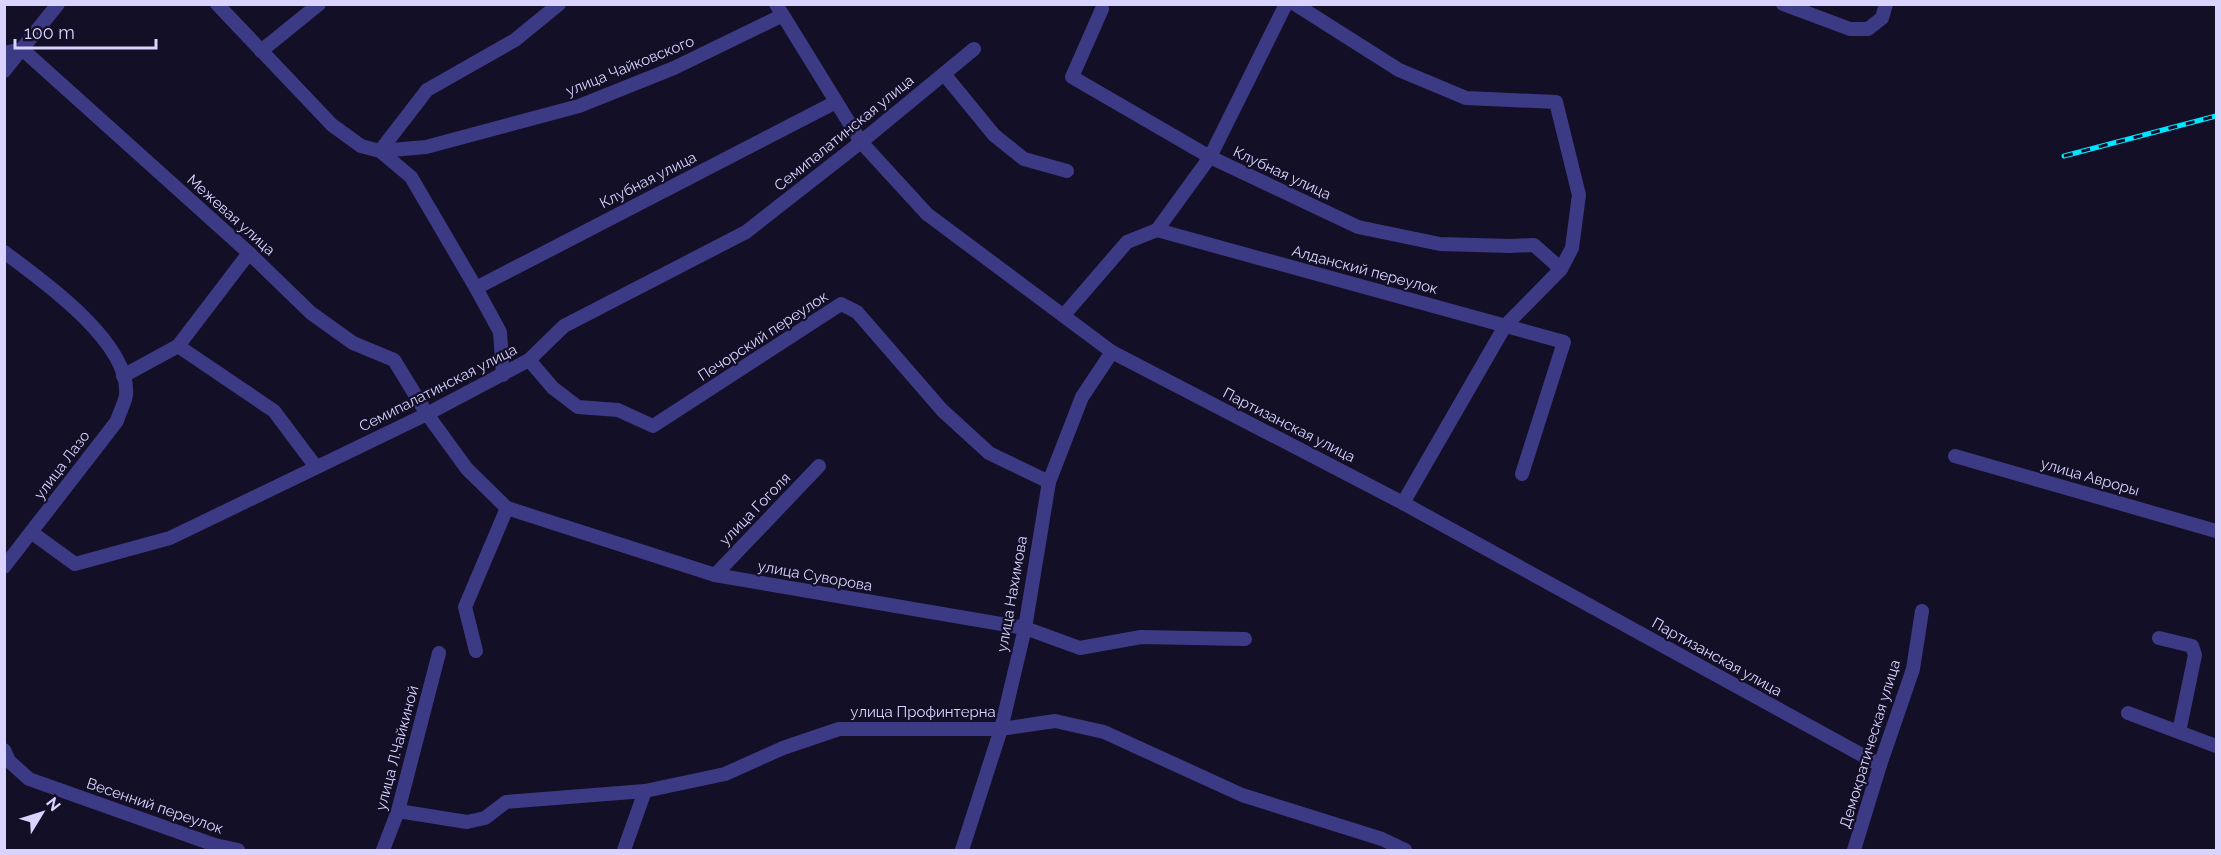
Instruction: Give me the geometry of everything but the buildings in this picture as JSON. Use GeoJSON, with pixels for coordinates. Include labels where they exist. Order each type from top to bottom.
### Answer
{"type":"FeatureCollection","features":[{"type":"Feature","properties":{"kind":"street"},"geometry":{"type":"LineString","coordinates":[[4,71],[58,4]]}},
{"type":"Feature","properties":{"kind":"street"},"geometry":{"type":"LineString","coordinates":[[217,4],[332,124],[361,146],[380,151],[411,177],[500,332],[503,375]]}},
{"type":"Feature","properties":{"kind":"street"},"geometry":{"type":"LineString","coordinates":[[261,51],[320,4]]}},
{"type":"Feature","properties":{"kind":"street"},"geometry":{"type":"LineString","coordinates":[[380,151],[427,90],[515,40],[559,4]]}},
{"type":"Feature","properties":{"kind":"street"},"geometry":{"type":"LineString","coordinates":[[1064,315],[1127,243],[1157,230],[1210,157],[1286,4]]}},
{"type":"Feature","properties":{"kind":"street"},"geometry":{"type":"LineString","coordinates":[[1295,4],[1318,11],[1399,70],[1466,98],[1556,102],[1579,195],[1572,248],[1561,269],[1505,326],[1403,503]]}},
{"type":"Feature","properties":{"kind":"street"},"geometry":{"type":"LineString","coordinates":[[1784,4],[1850,29],[1868,29],[1882,18],[1886,4]]}},
{"type":"Feature","properties":{"kind":"street","name":"Клубная улица"},"geometry":{"type":"LineString","coordinates":[[1102,9],[1072,77],[1210,157],[1358,227],[1440,244],[1534,245],[1561,269]]}},
{"type":"Feature","properties":{"kind":"street","name":"улица Чайковского"},"geometry":{"type":"LineString","coordinates":[[380,151],[426,147],[579,106],[674,68],[779,10]]}},
{"type":"Feature","properties":{"kind":"street","name":"Партизанская улица"},"geometry":{"type":"LineString","coordinates":[[779,10],[861,142],[927,214],[1112,352],[1403,503],[1880,765]]}},
{"type":"Feature","properties":{"kind":"street"},"geometry":{"type":"LineString","coordinates":[[4,53],[22,49]]}},
{"type":"Feature","properties":{"kind":"street","name":"Межевая улица"},"geometry":{"type":"LineString","coordinates":[[22,49],[249,253],[311,313],[353,342],[394,360],[427,414]]}},
{"type":"Feature","properties":{"kind":"street","name":"Семипалатинская улица"},"geometry":{"type":"LineString","coordinates":[[31,532],[75,564],[170,538],[427,414],[529,360],[564,326],[746,232],[974,49]]}},
{"type":"Feature","properties":{"kind":"street"},"geometry":{"type":"LineString","coordinates":[[944,74],[994,135],[1024,159],[1067,171]]}},
{"type":"Feature","properties":{"kind":"street","name":"Клубная улица"},"geometry":{"type":"LineString","coordinates":[[476,288],[836,102]]}},
{"type":"Feature","properties":{"kind":"street","name":"Алданский переулок"},"geometry":{"type":"LineString","coordinates":[[1157,230],[1564,342],[1522,474]]}},
{"type":"Feature","properties":{"kind":"street"},"geometry":{"type":"LineString","coordinates":[[4,252],[92,323],[121,365],[123,376],[178,346],[249,253]]}},
{"type":"Feature","properties":{"kind":"street","name":"Печорский переулок"},"geometry":{"type":"LineString","coordinates":[[529,360],[553,388],[578,407],[618,410],[653,426],[841,304],[857,312],[942,410],[989,453],[1049,482]]}},
{"type":"Feature","properties":{"kind":"street"},"geometry":{"type":"LineString","coordinates":[[178,346],[274,411],[316,467]]}},
{"type":"Feature","properties":{"kind":"street","name":"улица Нахимова"},"geometry":{"type":"LineString","coordinates":[[962,850],[1000,729],[1025,628],[1049,482],[1082,397],[1112,352]]}},
{"type":"Feature","properties":{"kind":"street","name":"улица Лазо"},"geometry":{"type":"LineString","coordinates":[[4,567],[117,421],[126,394],[123,376]]}},
{"type":"Feature","properties":{"kind":"street","name":"улица Суворова"},"geometry":{"type":"LineString","coordinates":[[427,414],[467,469],[507,508],[715,575],[1025,628],[1080,648],[1141,637],[1245,639]]}},
{"type":"Feature","properties":{"kind":"street","name":"улица Авроры"},"geometry":{"type":"LineString","coordinates":[[1955,456],[2217,531]]}},
{"type":"Feature","properties":{"kind":"street","name":"улица Гоголя"},"geometry":{"type":"LineString","coordinates":[[715,575],[819,466]]}},
{"type":"Feature","properties":{"kind":"street"},"geometry":{"type":"LineString","coordinates":[[476,651],[465,607],[507,508]]}},
{"type":"Feature","properties":{"kind":"street","name":"Демократическая улица"},"geometry":{"type":"LineString","coordinates":[[1854,850],[1912,669],[1922,611]]}},
{"type":"Feature","properties":{"kind":"street"},"geometry":{"type":"LineString","coordinates":[[2159,638],[2192,646],[2196,655],[2179,732]]}},
{"type":"Feature","properties":{"kind":"street","name":"улица Л.Чайкиной"},"geometry":{"type":"LineString","coordinates":[[383,850],[398,811],[439,653]]}},
{"type":"Feature","properties":{"kind":"street"},"geometry":{"type":"LineString","coordinates":[[2128,713],[2217,746]]}},
{"type":"Feature","properties":{"kind":"street","name":"улица Профинтерна"},"geometry":{"type":"LineString","coordinates":[[398,811],[467,822],[485,818],[506,802],[645,790],[725,774],[783,748],[839,729],[1000,729],[1055,721],[1104,732],[1242,795],[1382,839],[1405,850]]}},
{"type":"Feature","properties":{"kind":"street","name":"Весенний переулок"},"geometry":{"type":"LineString","coordinates":[[4,750],[9,761],[29,779],[214,845],[238,850]]}},
{"type":"Feature","properties":{"kind":"street"},"geometry":{"type":"LineString","coordinates":[[624,850],[645,790]]}},
{"type":"Feature","properties":{"kind":"railway"},"geometry":{"type":"LineString","coordinates":[[2064,156],[2216,116]]}}]}
